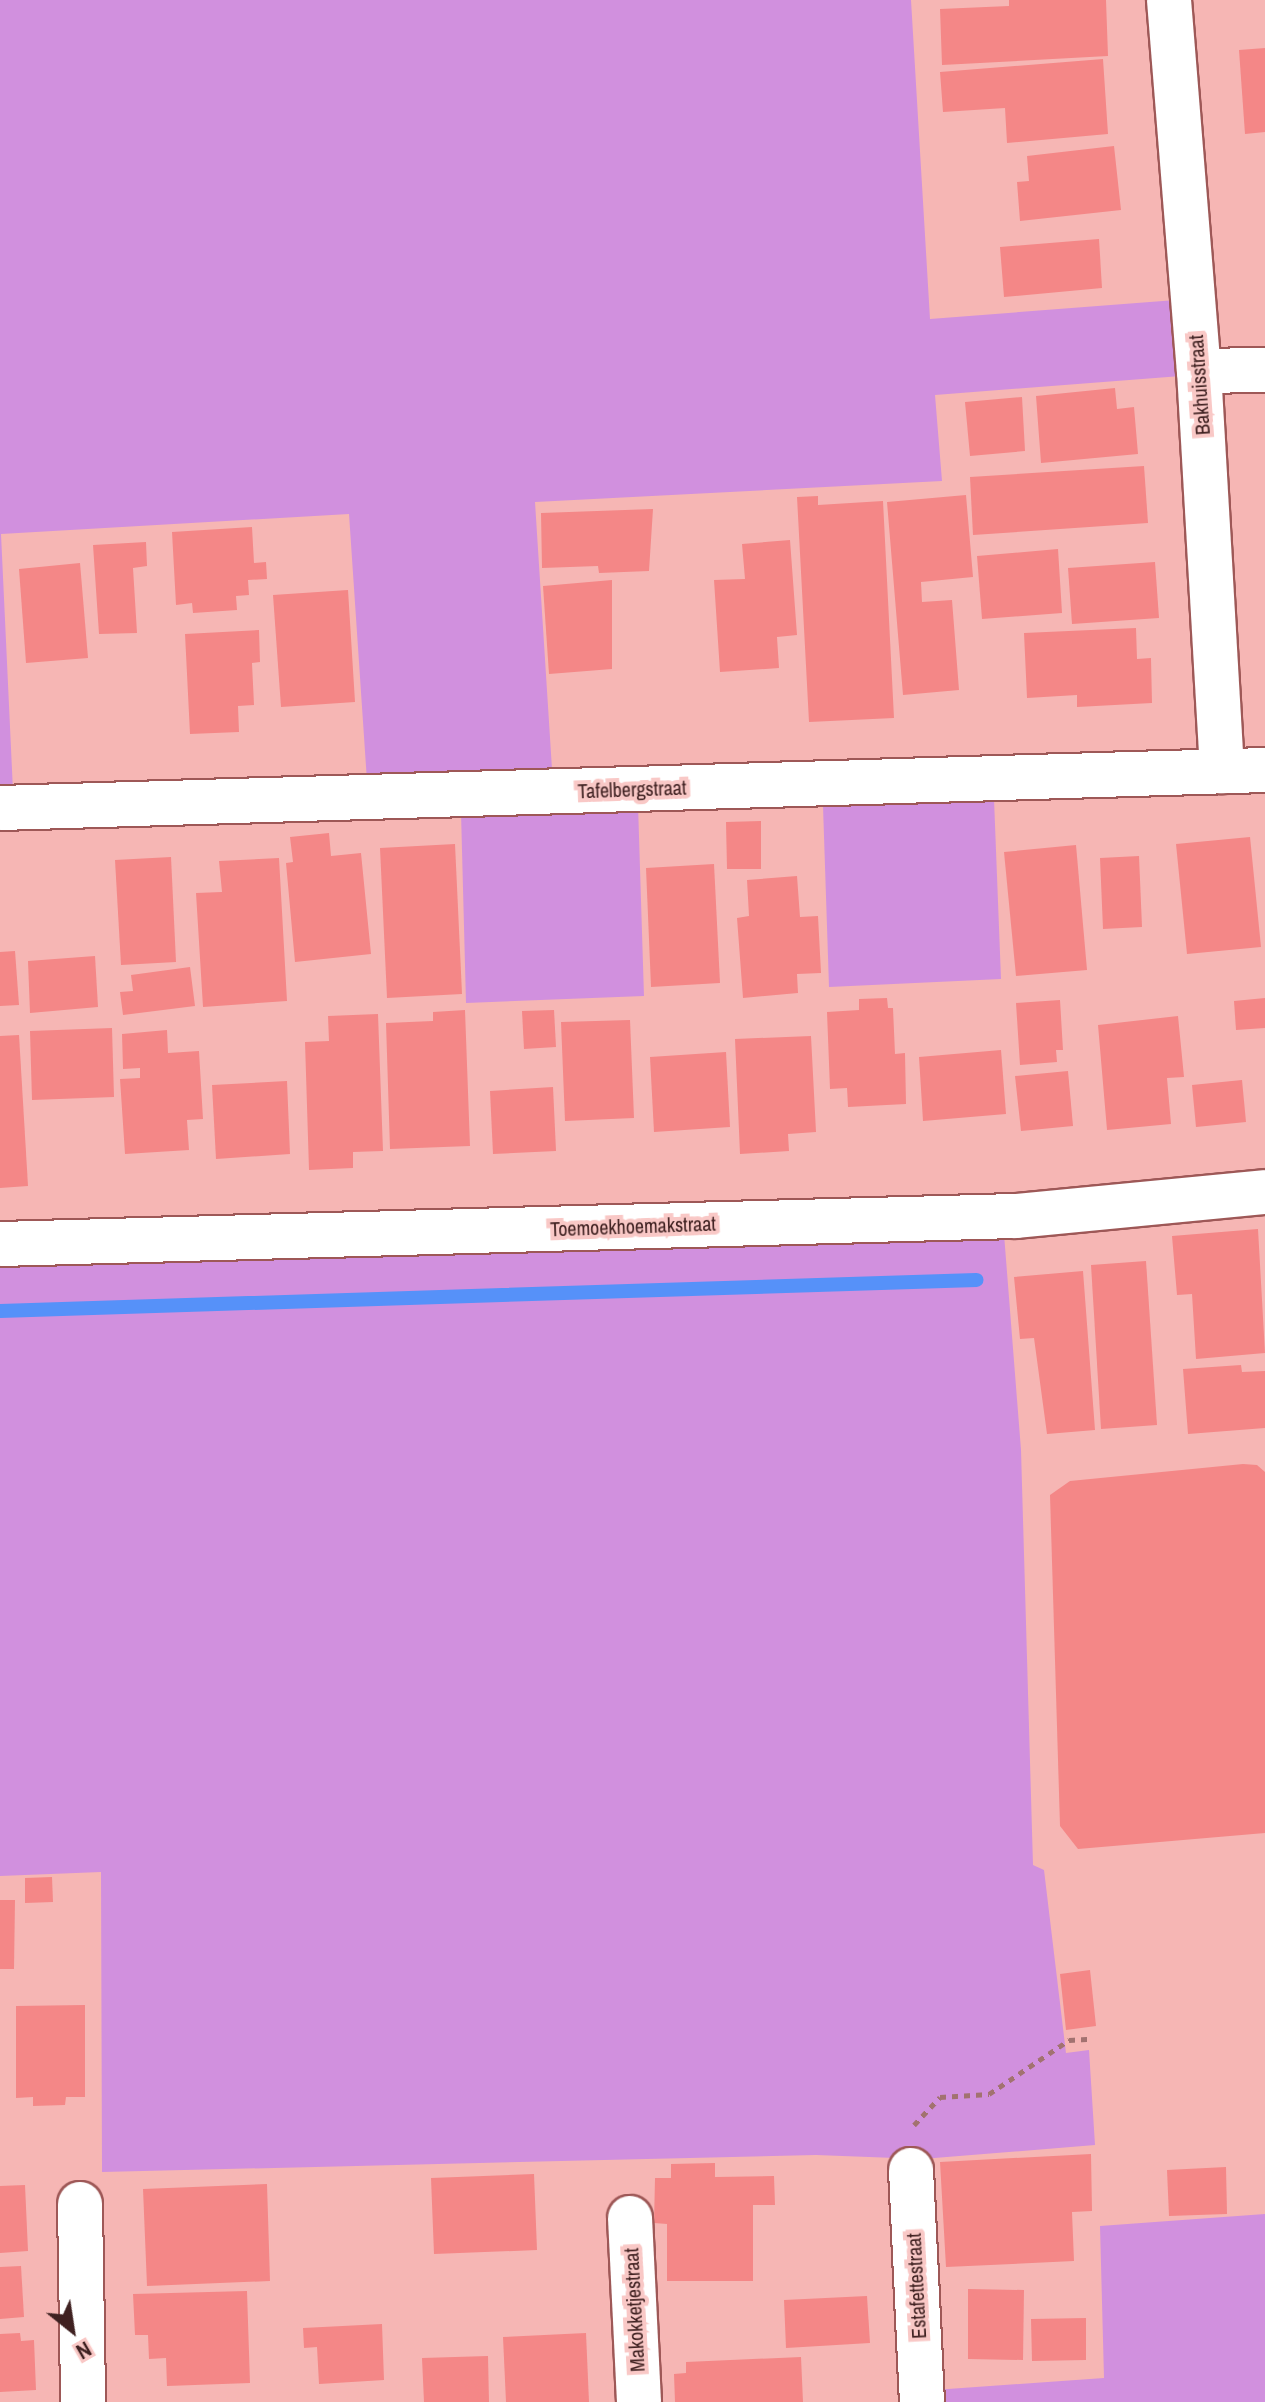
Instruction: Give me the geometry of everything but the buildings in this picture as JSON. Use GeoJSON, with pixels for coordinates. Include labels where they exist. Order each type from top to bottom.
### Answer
{"type":"FeatureCollection","features":[{"type":"Feature","properties":{"kind":"street","name":"Bakhuisstraat"},"geometry":{"type":"LineString","coordinates":[[1169,0],[1199,371],[1222,771]]}},
{"type":"Feature","properties":{"kind":"street"},"geometry":{"type":"LineString","coordinates":[[1199,371],[1265,370]]}},
{"type":"Feature","properties":{"kind":"street","name":"Tafelbergstraat"},"geometry":{"type":"LineString","coordinates":[[0,808],[1265,770]]}},
{"type":"Feature","properties":{"kind":"street","name":"Toemoekhoemakstraat"},"geometry":{"type":"LineString","coordinates":[[0,1244],[1016,1216],[1265,1192]]}},
{"type":"Feature","properties":{"kind":"street","name":"Estafettestraat"},"geometry":{"type":"LineString","coordinates":[[911,2170],[922,2402]]}},
{"type":"Feature","properties":{"kind":"street"},"geometry":{"type":"LineString","coordinates":[[80,2204],[83,2402]]}},
{"type":"Feature","properties":{"kind":"street","name":"Makokketjestraat"},"geometry":{"type":"LineString","coordinates":[[630,2218],[639,2402]]}},
{"type":"Feature","properties":{"kind":"path"},"geometry":{"type":"LineString","coordinates":[[911,2170],[913,2127],[940,2097],[989,2094],[1069,2040],[1091,2039]]}},
{"type":"Feature","properties":{"kind":"shaded area"},"geometry":{"type":"Polygon","coordinates":[[[0,0],[911,0],[930,319],[1176,300],[1181,376],[935,395],[942,481],[535,502],[552,769],[367,781],[349,514],[1,534],[13,791],[0,791],[0,0]]]}},
{"type":"Feature","properties":{"kind":"shaded area"},"geometry":{"type":"Polygon","coordinates":[[[994,799],[1001,979],[829,987],[823,806],[994,799]]]}},
{"type":"Feature","properties":{"kind":"shaded area"},"geometry":{"type":"Polygon","coordinates":[[[638,805],[644,996],[466,1003],[461,812],[638,805]]]}},
{"type":"Feature","properties":{"kind":"shaded area"},"geometry":{"type":"Polygon","coordinates":[[[1004,1234],[1021,1450],[1033,1865],[1044,1870],[1066,2053],[1089,2050],[1095,2145],[922,2159],[816,2155],[102,2172],[101,1872],[0,1876],[0,1262],[1004,1234]]]}},
{"type":"Feature","properties":{"kind":"shaded area"},"geometry":{"type":"Polygon","coordinates":[[[1265,2214],[1265,2402],[935,2402],[934,2390],[1104,2378],[1100,2226],[1265,2214]]]}},
{"type":"Feature","properties":{"kind":"waterway"},"geometry":{"type":"LineString","coordinates":[[0,1311],[977,1280]]}}]}
